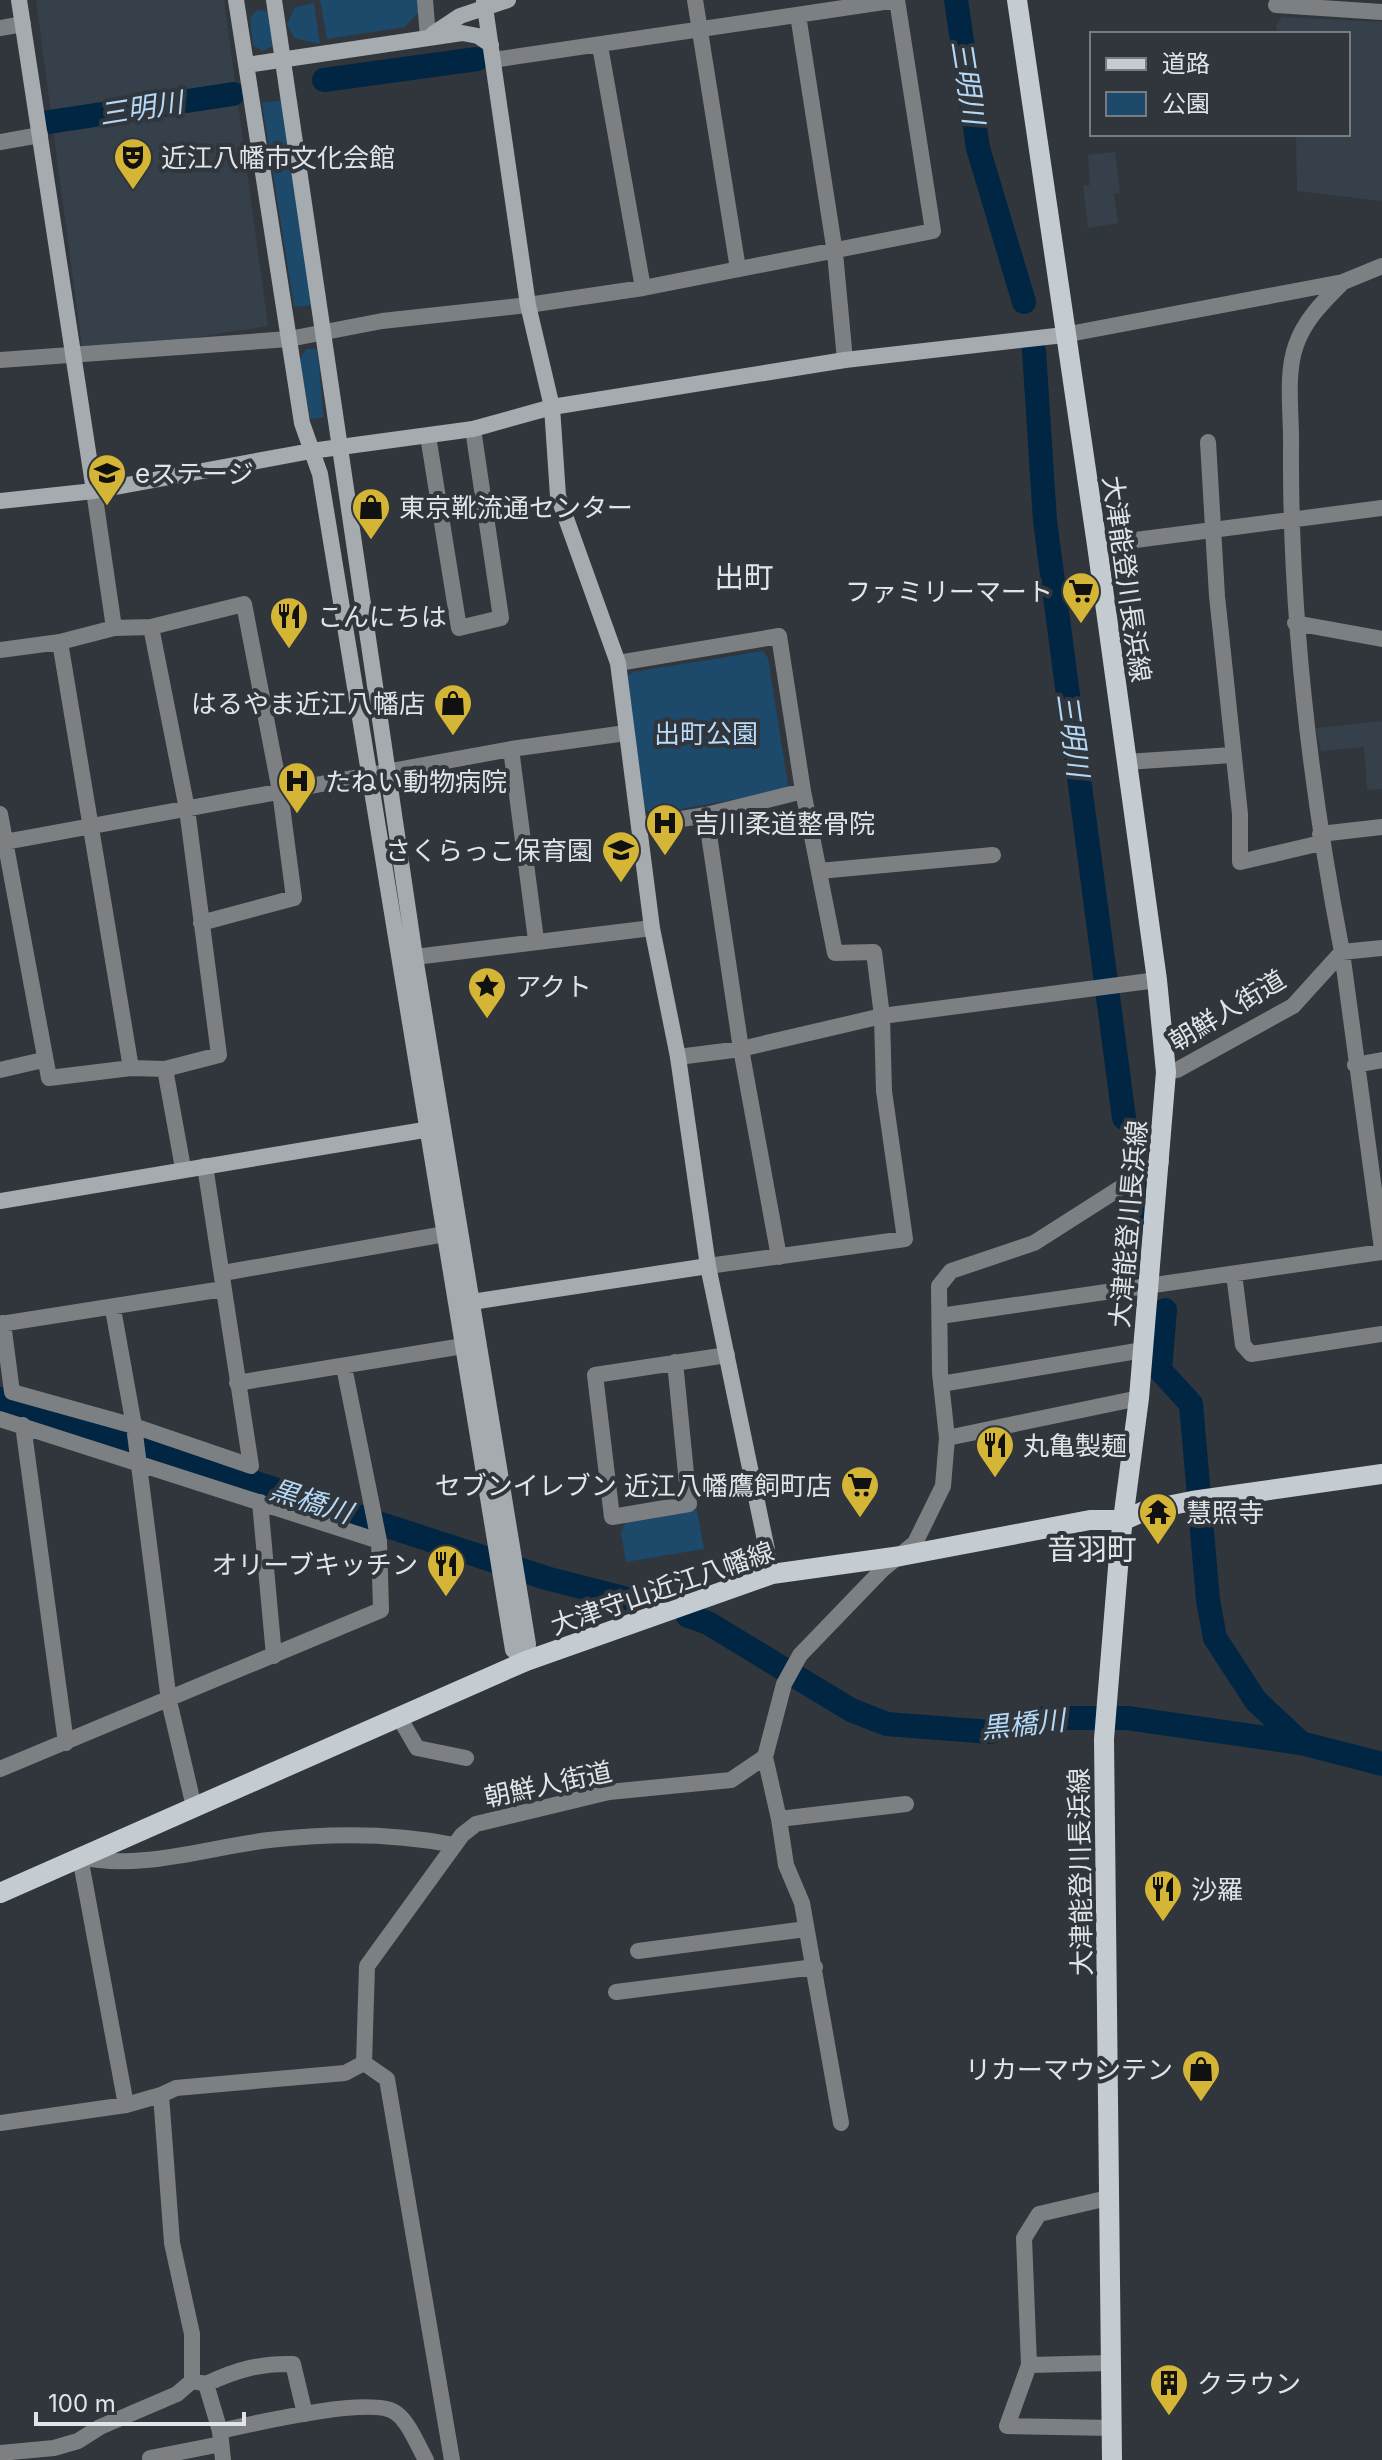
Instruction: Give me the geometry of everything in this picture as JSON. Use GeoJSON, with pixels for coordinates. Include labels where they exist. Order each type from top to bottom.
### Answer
{"type":"FeatureCollection","features":[{"type":"Feature","properties":{"kind":"main road","name":"大津能登川長浜線"},"geometry":{"type":"LineString","coordinates":[[1017,0],[1097,545],[1157,980],[1166,1072],[1161,1162],[1139,1398],[1105,1711],[1112,2460]]}},
{"type":"Feature","properties":{"kind":"main road","name":"大津守山近江八幡線"},"geometry":{"type":"LineString","coordinates":[[0,1893],[526,1661],[772,1574],[901,1556],[1090,1520],[1124,1520],[1147,1510],[1192,1501],[1382,1474]]}},
{"type":"Feature","properties":{"kind":"street"},"geometry":{"type":"LineString","coordinates":[[19,0],[114,628]]}},
{"type":"Feature","properties":{"kind":"street"},"geometry":{"type":"LineString","coordinates":[[236,0],[302,423],[320,474],[445,1234],[464,1303],[463,1346],[504,1542],[519,1587],[528,1644],[526,1661]]}},
{"type":"Feature","properties":{"kind":"street"},"geometry":{"type":"LineString","coordinates":[[274,0],[326,332],[338,448],[415,957],[445,1126],[464,1303],[504,1542],[502,1582],[513,1650],[526,1661]]}},
{"type":"Feature","properties":{"kind":"street"},"geometry":{"type":"LineString","coordinates":[[425,0],[428,37]]}},
{"type":"Feature","properties":{"kind":"street"},"geometry":{"type":"LineString","coordinates":[[428,37],[485,4],[508,0]]}},
{"type":"Feature","properties":{"kind":"street"},"geometry":{"type":"LineString","coordinates":[[695,0],[738,269]]}},
{"type":"Feature","properties":{"kind":"street"},"geometry":{"type":"LineString","coordinates":[[0,360],[289,339],[382,321],[528,305],[643,288],[835,253],[933,231],[897,0],[600,46],[492,53]]}},
{"type":"Feature","properties":{"kind":"street"},"geometry":{"type":"LineString","coordinates":[[485,4],[528,305],[552,407],[558,496],[618,663],[652,928],[678,1057],[708,1266],[772,1574]]}},
{"type":"Feature","properties":{"kind":"street"},"geometry":{"type":"LineString","coordinates":[[1276,5],[1382,12]]}},
{"type":"Feature","properties":{"kind":"street"},"geometry":{"type":"LineString","coordinates":[[798,15],[835,253],[845,360]]}},
{"type":"Feature","properties":{"kind":"street"},"geometry":{"type":"LineString","coordinates":[[0,28],[23,24]]}},
{"type":"Feature","properties":{"kind":"street"},"geometry":{"type":"LineString","coordinates":[[246,65],[462,33],[478,36],[492,53]]}},
{"type":"Feature","properties":{"kind":"street"},"geometry":{"type":"LineString","coordinates":[[600,46],[643,288]]}},
{"type":"Feature","properties":{"kind":"street"},"geometry":{"type":"LineString","coordinates":[[0,142],[40,135]]}},
{"type":"Feature","properties":{"kind":"street"},"geometry":{"type":"LineString","coordinates":[[0,501],[94,491],[311,451],[473,429],[552,407],[845,360],[1064,335],[1343,282],[1382,266]]}},
{"type":"Feature","properties":{"kind":"street"},"geometry":{"type":"LineString","coordinates":[[940,1316],[1382,1250],[1375,1130],[1355,1065],[1342,952],[1320,838],[1295,623],[1295,346],[1312,314],[1343,282]]}},
{"type":"Feature","properties":{"kind":"street"},"geometry":{"type":"LineString","coordinates":[[428,436],[459,628],[501,618],[473,429]]}},
{"type":"Feature","properties":{"kind":"street"},"geometry":{"type":"LineString","coordinates":[[1208,442],[1217,596],[1232,713],[1232,755],[1240,814],[1240,862],[1320,838],[1382,827]]}},
{"type":"Feature","properties":{"kind":"street"},"geometry":{"type":"LineString","coordinates":[[1097,545],[1213,533],[1382,508]]}},
{"type":"Feature","properties":{"kind":"street"},"geometry":{"type":"LineString","coordinates":[[0,650],[60,642],[114,628],[151,627],[244,604],[280,791],[294,898],[201,923]]}},
{"type":"Feature","properties":{"kind":"street"},"geometry":{"type":"LineString","coordinates":[[1295,623],[1382,639]]}},
{"type":"Feature","properties":{"kind":"street"},"geometry":{"type":"LineString","coordinates":[[0,814],[43,1060],[49,1078],[131,1068],[165,1069],[219,1055],[187,809],[151,627]]}},
{"type":"Feature","properties":{"kind":"street"},"geometry":{"type":"LineString","coordinates":[[464,1303],[905,1239],[884,1091],[882,1016],[874,952],[835,953],[803,791],[779,636],[618,663]]}},
{"type":"Feature","properties":{"kind":"street"},"geometry":{"type":"LineString","coordinates":[[60,642],[131,1068]]}},
{"type":"Feature","properties":{"kind":"street"},"geometry":{"type":"LineString","coordinates":[[3,842],[511,749],[626,733]]}},
{"type":"Feature","properties":{"kind":"street"},"geometry":{"type":"LineString","coordinates":[[511,749],[536,940]]}},
{"type":"Feature","properties":{"kind":"street"},"geometry":{"type":"LineString","coordinates":[[1126,762],[1232,755]]}},
{"type":"Feature","properties":{"kind":"street"},"geometry":{"type":"LineString","coordinates":[[639,826],[706,815],[803,791]]}},
{"type":"Feature","properties":{"kind":"street"},"geometry":{"type":"LineString","coordinates":[[706,815],[741,1049],[779,1257]]}},
{"type":"Feature","properties":{"kind":"street"},"geometry":{"type":"LineString","coordinates":[[819,871],[993,855]]}},
{"type":"Feature","properties":{"kind":"street"},"geometry":{"type":"LineString","coordinates":[[415,957],[652,928]]}},
{"type":"Feature","properties":{"kind":"street"},"geometry":{"type":"LineString","coordinates":[[1342,952],[1382,948]]}},
{"type":"Feature","properties":{"kind":"street","name":"朝鮮人街道"},"geometry":{"type":"LineString","coordinates":[[1166,1072],[1177,1070],[1293,1006],[1342,952]]}},
{"type":"Feature","properties":{"kind":"street"},"geometry":{"type":"LineString","coordinates":[[678,1057],[741,1049],[882,1016],[1157,980]]}},
{"type":"Feature","properties":{"kind":"street"},"geometry":{"type":"LineString","coordinates":[[0,1070],[43,1060]]}},
{"type":"Feature","properties":{"kind":"street"},"geometry":{"type":"LineString","coordinates":[[1355,1065],[1382,1060]]}},
{"type":"Feature","properties":{"kind":"street"},"geometry":{"type":"LineString","coordinates":[[165,1069],[183,1168]]}},
{"type":"Feature","properties":{"kind":"street"},"geometry":{"type":"LineString","coordinates":[[0,1201],[445,1126]]}},
{"type":"Feature","properties":{"kind":"street"},"geometry":{"type":"LineString","coordinates":[[841,2123],[802,1903],[786,1865],[765,1757],[784,1684],[800,1655],[883,1569],[901,1556],[925,1528],[943,1486],[947,1438],[941,1384],[939,1286],[951,1271],[1034,1243],[1161,1162]]}},
{"type":"Feature","properties":{"kind":"street"},"geometry":{"type":"LineString","coordinates":[[205,1166],[223,1281],[237,1383],[251,1466],[134,1426],[12,1392],[2,1323],[113,1309],[223,1281],[445,1234]]}},
{"type":"Feature","properties":{"kind":"street"},"geometry":{"type":"LineString","coordinates":[[1234,1274],[1243,1345],[1251,1354],[1382,1334]]}},
{"type":"Feature","properties":{"kind":"street"},"geometry":{"type":"LineString","coordinates":[[113,1309],[134,1426],[169,1701],[194,1807]]}},
{"type":"Feature","properties":{"kind":"street"},"geometry":{"type":"LineString","coordinates":[[237,1383],[463,1346]]}},
{"type":"Feature","properties":{"kind":"street"},"geometry":{"type":"LineString","coordinates":[[941,1384],[1143,1350]]}},
{"type":"Feature","properties":{"kind":"street"},"geometry":{"type":"LineString","coordinates":[[675,1362],[689,1504],[612,1517],[595,1375],[675,1362],[727,1355]]}},
{"type":"Feature","properties":{"kind":"street"},"geometry":{"type":"LineString","coordinates":[[0,1769],[381,1610],[379,1541],[344,1367]]}},
{"type":"Feature","properties":{"kind":"street"},"geometry":{"type":"LineString","coordinates":[[947,1438],[1139,1398]]}},
{"type":"Feature","properties":{"kind":"street"},"geometry":{"type":"LineString","coordinates":[[0,1419],[379,1541]]}},
{"type":"Feature","properties":{"kind":"street"},"geometry":{"type":"LineString","coordinates":[[23,1425],[66,1743]]}},
{"type":"Feature","properties":{"kind":"street"},"geometry":{"type":"LineString","coordinates":[[260,1502],[274,1656]]}},
{"type":"Feature","properties":{"kind":"street"},"geometry":{"type":"LineString","coordinates":[[399,1717],[417,1748],[466,1758]]}},
{"type":"Feature","properties":{"kind":"street","name":"朝鮮人街道"},"geometry":{"type":"LineString","coordinates":[[364,2063],[367,1966],[454,1845],[476,1824],[609,1792],[731,1780],[765,1757]]}},
{"type":"Feature","properties":{"kind":"street"},"geometry":{"type":"LineString","coordinates":[[779,1819],[906,1804]]}},
{"type":"Feature","properties":{"kind":"street"},"geometry":{"type":"LineString","coordinates":[[126,2105],[80,1857],[107,1863],[272,1840],[404,1835],[454,1845]]}},
{"type":"Feature","properties":{"kind":"street"},"geometry":{"type":"LineString","coordinates":[[638,1951],[806,1929]]}},
{"type":"Feature","properties":{"kind":"street"},"geometry":{"type":"LineString","coordinates":[[616,1992],[815,1967]]}},
{"type":"Feature","properties":{"kind":"street"},"geometry":{"type":"LineString","coordinates":[[0,2123],[126,2105],[176,2088],[345,2073],[364,2063],[387,2079],[452,2460]]}},
{"type":"Feature","properties":{"kind":"street"},"geometry":{"type":"LineString","coordinates":[[161,2095],[172,2243],[199,2382],[221,2445]]}},
{"type":"Feature","properties":{"kind":"street"},"geometry":{"type":"LineString","coordinates":[[1108,2198],[1039,2214],[1024,2238],[1029,2365],[1007,2426],[1112,2428]]}},
{"type":"Feature","properties":{"kind":"street"},"geometry":{"type":"LineString","coordinates":[[0,2453],[54,2448],[78,2441],[199,2382],[268,2363],[293,2364],[305,2414]]}},
{"type":"Feature","properties":{"kind":"street"},"geometry":{"type":"LineString","coordinates":[[1029,2365],[1111,2363]]}},
{"type":"Feature","properties":{"kind":"street"},"geometry":{"type":"LineString","coordinates":[[150,2458],[221,2445],[305,2414],[382,2405],[398,2414],[426,2460]]}},
{"type":"Feature","properties":{"kind":"shaded area"},"geometry":{"type":"Polygon","coordinates":[[[36,0],[224,0],[268,326],[83,355],[36,0]]]}},
{"type":"Feature","properties":{"kind":"shaded area"},"geometry":{"type":"Polygon","coordinates":[[[1282,17],[1382,22],[1382,201],[1297,191],[1296,136],[1350,136],[1350,32],[1277,32],[1276,25],[1282,17]]]}},
{"type":"Feature","properties":{"kind":"shaded area"},"geometry":{"type":"Polygon","coordinates":[[[1115,152],[1120,193],[1114,194],[1118,223],[1088,228],[1083,186],[1090,185],[1088,155],[1115,152]]]}},
{"type":"Feature","properties":{"kind":"shaded area"},"geometry":{"type":"Polygon","coordinates":[[[1382,721],[1382,789],[1367,790],[1364,747],[1321,751],[1316,728],[1382,721]]]}},
{"type":"Feature","properties":{"kind":"green space"},"geometry":{"type":"Polygon","coordinates":[[[320,0],[418,0],[419,12],[405,27],[327,39],[320,0]]]}},
{"type":"Feature","properties":{"kind":"green space"},"geometry":{"type":"Polygon","coordinates":[[[314,3],[320,44],[294,38],[287,24],[295,7],[314,3]]]}},
{"type":"Feature","properties":{"kind":"green space"},"geometry":{"type":"Polygon","coordinates":[[[257,10],[267,11],[273,28],[273,46],[263,51],[253,45],[250,18],[257,10]]]}},
{"type":"Feature","properties":{"kind":"green space"},"geometry":{"type":"Polygon","coordinates":[[[283,100],[312,305],[294,307],[262,103],[283,100]]]}},
{"type":"Feature","properties":{"kind":"green space"},"geometry":{"type":"Polygon","coordinates":[[[306,349],[316,349],[324,417],[310,419],[300,359],[306,349]]]}},
{"type":"Feature","properties":{"kind":"green space","name":"出町公園"},"geometry":{"type":"Polygon","coordinates":[[[763,651],[768,658],[788,785],[781,791],[653,814],[642,807],[623,680],[633,672],[763,651]]]}},
{"type":"Feature","properties":{"kind":"green space"},"geometry":{"type":"Polygon","coordinates":[[[697,1510],[704,1549],[626,1562],[621,1532],[626,1522],[697,1510]]]}},
{"type":"Feature","properties":{"kind":"waterway","name":"三明川"},"geometry":{"type":"LineString","coordinates":[[956,0],[978,148],[1024,302]]}},
{"type":"Feature","properties":{"kind":"waterway","name":"三明川"},"geometry":{"type":"LineString","coordinates":[[324,80],[477,59]]}},
{"type":"Feature","properties":{"kind":"waterway","name":"三明川"},"geometry":{"type":"LineString","coordinates":[[49,122],[233,94]]}},
{"type":"Feature","properties":{"kind":"waterway","name":"三明川"},"geometry":{"type":"LineString","coordinates":[[1034,351],[1045,521],[1124,1118]]}},
{"type":"Feature","properties":{"kind":"waterway","name":"三明川"},"geometry":{"type":"LineString","coordinates":[[1134,1233],[1136,1184]]}},
{"type":"Feature","properties":{"kind":"waterway","name":"三明川"},"geometry":{"type":"LineString","coordinates":[[1136,1264],[1140,1278]]}},
{"type":"Feature","properties":{"kind":"waterway","name":"三明川"},"geometry":{"type":"LineString","coordinates":[[1165,1310],[1160,1370],[1191,1404],[1208,1600],[1215,1638],[1256,1701],[1301,1743]]}},
{"type":"Feature","properties":{"kind":"waterway","name":"黒橋川"},"geometry":{"type":"LineString","coordinates":[[0,1399],[546,1578],[624,1598]]}},
{"type":"Feature","properties":{"kind":"waterway","name":"黒橋川"},"geometry":{"type":"LineString","coordinates":[[688,1616],[708,1623],[851,1710],[887,1724],[990,1732],[1045,1718],[1127,1718],[1301,1743],[1382,1764]]}},
{"type":"Feature","properties":{"kind":"place","name":"近江八幡市文化会館"},"geometry":{"type":"Point","coordinates":[133,191]}},
{"type":"Feature","properties":{"kind":"place","name":"eステージ"},"geometry":{"type":"Point","coordinates":[107,507]}},
{"type":"Feature","properties":{"kind":"place","name":"東京靴流通センター"},"geometry":{"type":"Point","coordinates":[371,541]}},
{"type":"Feature","properties":{"kind":"place","name":"ファミリーマート"},"geometry":{"type":"Point","coordinates":[1081,625]}},
{"type":"Feature","properties":{"kind":"place","name":"こんにちは"},"geometry":{"type":"Point","coordinates":[289,650]}},
{"type":"Feature","properties":{"kind":"place","name":"はるやま近江八幡店"},"geometry":{"type":"Point","coordinates":[453,737]}},
{"type":"Feature","properties":{"kind":"place","name":"たねい動物病院"},"geometry":{"type":"Point","coordinates":[297,815]}},
{"type":"Feature","properties":{"kind":"place","name":"吉川柔道整骨院"},"geometry":{"type":"Point","coordinates":[665,857]}},
{"type":"Feature","properties":{"kind":"place","name":"さくらっこ保育園"},"geometry":{"type":"Point","coordinates":[621,884]}},
{"type":"Feature","properties":{"kind":"place","name":"アクト"},"geometry":{"type":"Point","coordinates":[487,1020]}},
{"type":"Feature","properties":{"kind":"place","name":"丸亀製麺"},"geometry":{"type":"Point","coordinates":[995,1479]}},
{"type":"Feature","properties":{"kind":"place","name":"セブンイレブン 近江八幡鷹飼町店"},"geometry":{"type":"Point","coordinates":[860,1519]}},
{"type":"Feature","properties":{"kind":"place","name":"慧照寺"},"geometry":{"type":"Point","coordinates":[1158,1546]}},
{"type":"Feature","properties":{"kind":"place","name":"オリーブキッチン"},"geometry":{"type":"Point","coordinates":[446,1598]}},
{"type":"Feature","properties":{"kind":"place","name":"沙羅"},"geometry":{"type":"Point","coordinates":[1163,1923]}},
{"type":"Feature","properties":{"kind":"place","name":"リカーマウンテン"},"geometry":{"type":"Point","coordinates":[1201,2103]}},
{"type":"Feature","properties":{"kind":"place","name":"クラウン"},"geometry":{"type":"Point","coordinates":[1169,2417]}},
{"type":"Feature","properties":{"kind":"district","name":"出町"},"geometry":{"type":"Point","coordinates":[744,577]}},
{"type":"Feature","properties":{"kind":"district","name":"音羽町"},"geometry":{"type":"Point","coordinates":[1092,1549]}}]}
